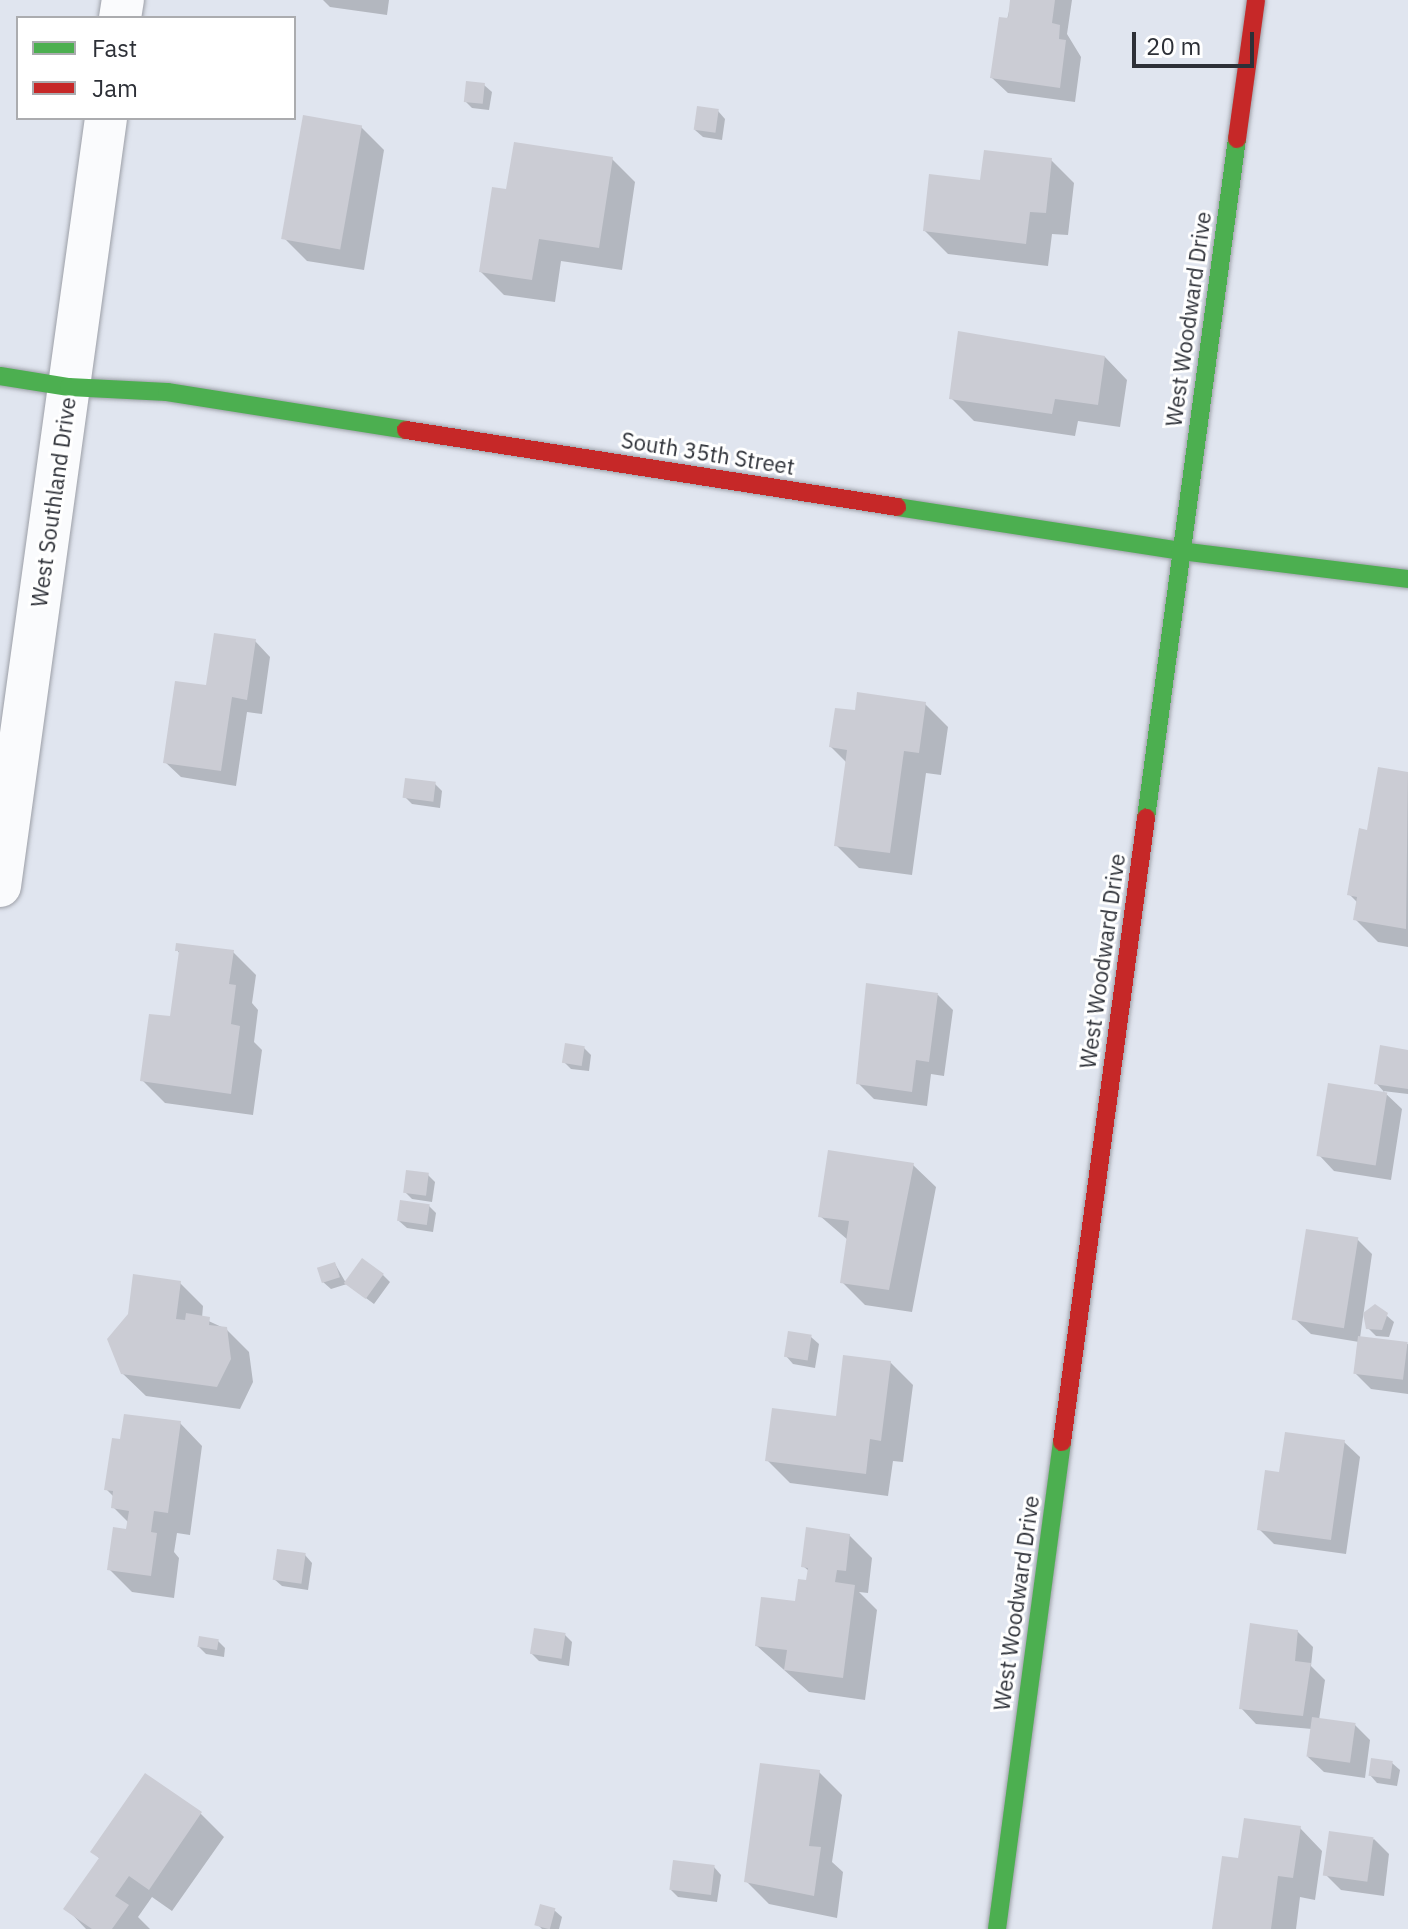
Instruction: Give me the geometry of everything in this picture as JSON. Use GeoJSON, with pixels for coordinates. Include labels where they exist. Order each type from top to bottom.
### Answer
{"type":"FeatureCollection","features":[{"type":"Feature","properties":{"kind":"street","name":"West Woodward Drive"},"geometry":{"type":"LineString","coordinates":[[997,1929],[1256,0]]}},
{"type":"Feature","properties":{"kind":"street","name":"West Southland Drive"},"geometry":{"type":"LineString","coordinates":[[0,886],[106,120]]}},
{"type":"Feature","properties":{"kind":"street","name":"South 35th Street"},"geometry":{"type":"LineString","coordinates":[[0,376],[69,387],[167,392],[1180,551],[1408,579]]}},
{"type":"Feature","properties":{"kind":"building"},"geometry":{"type":"Polygon","coordinates":[[[1010,0],[1055,0],[1052,23],[1060,25],[1059,39],[1066,40],[1060,88],[990,78],[999,17],[1008,18],[1010,0]]]}},
{"type":"Feature","properties":{"kind":"building"},"geometry":{"type":"Polygon","coordinates":[[[466,81],[485,83],[483,104],[464,102],[466,81]]]}},
{"type":"Feature","properties":{"kind":"building"},"geometry":{"type":"Polygon","coordinates":[[[697,106],[719,109],[715,133],[694,130],[697,106]]]}},
{"type":"Feature","properties":{"kind":"building"},"geometry":{"type":"Polygon","coordinates":[[[303,115],[362,125],[340,250],[281,239],[303,115]]]}},
{"type":"Feature","properties":{"kind":"building"},"geometry":{"type":"Polygon","coordinates":[[[514,142],[613,157],[599,248],[539,239],[532,280],[479,272],[492,187],[506,189],[514,142]]]}},
{"type":"Feature","properties":{"kind":"building"},"geometry":{"type":"Polygon","coordinates":[[[984,150],[1052,158],[1046,213],[1030,212],[1026,244],[923,231],[929,174],[980,180],[984,150]]]}},
{"type":"Feature","properties":{"kind":"building"},"geometry":{"type":"Polygon","coordinates":[[[958,331],[1105,356],[1098,405],[1055,399],[1052,414],[949,399],[958,331]]]}},
{"type":"Feature","properties":{"kind":"building"},"geometry":{"type":"Polygon","coordinates":[[[214,633],[256,639],[247,700],[232,697],[221,771],[163,763],[175,681],[206,685],[214,633]]]}},
{"type":"Feature","properties":{"kind":"building"},"geometry":{"type":"Polygon","coordinates":[[[857,692],[926,702],[919,753],[904,751],[890,853],[834,846],[847,750],[829,747],[835,708],[855,710],[857,692]]]}},
{"type":"Feature","properties":{"kind":"building"},"geometry":{"type":"Polygon","coordinates":[[[1378,767],[1408,772],[1406,929],[1353,920],[1357,897],[1347,895],[1359,828],[1367,830],[1378,767]]]}},
{"type":"Feature","properties":{"kind":"building"},"geometry":{"type":"Polygon","coordinates":[[[405,778],[436,782],[433,802],[403,798],[405,778]]]}},
{"type":"Feature","properties":{"kind":"building"},"geometry":{"type":"Polygon","coordinates":[[[176,943],[234,950],[229,984],[236,985],[231,1024],[240,1026],[231,1094],[140,1081],[149,1014],[170,1016],[179,951],[175,951],[176,943]]]}},
{"type":"Feature","properties":{"kind":"building"},"geometry":{"type":"Polygon","coordinates":[[[866,983],[938,993],[929,1062],[916,1060],[912,1092],[856,1084],[866,983]]]}},
{"type":"Feature","properties":{"kind":"building"},"geometry":{"type":"Polygon","coordinates":[[[565,1043],[585,1046],[582,1066],[562,1063],[565,1043]]]}},
{"type":"Feature","properties":{"kind":"building"},"geometry":{"type":"Polygon","coordinates":[[[1380,1045],[1408,1050],[1408,1089],[1374,1084],[1380,1045]]]}},
{"type":"Feature","properties":{"kind":"building"},"geometry":{"type":"Polygon","coordinates":[[[1328,1083],[1387,1092],[1376,1165],[1316,1156],[1328,1083]]]}},
{"type":"Feature","properties":{"kind":"building"},"geometry":{"type":"Polygon","coordinates":[[[828,1150],[914,1163],[889,1290],[840,1283],[849,1221],[818,1217],[828,1150]]]}},
{"type":"Feature","properties":{"kind":"building"},"geometry":{"type":"Polygon","coordinates":[[[406,1170],[429,1173],[426,1196],[403,1193],[406,1170]]]}},
{"type":"Feature","properties":{"kind":"building"},"geometry":{"type":"Polygon","coordinates":[[[400,1200],[430,1204],[427,1225],[397,1221],[400,1200]]]}},
{"type":"Feature","properties":{"kind":"building"},"geometry":{"type":"Polygon","coordinates":[[[1306,1229],[1358,1237],[1344,1328],[1292,1320],[1306,1229]]]}},
{"type":"Feature","properties":{"kind":"building"},"geometry":{"type":"Polygon","coordinates":[[[362,1258],[384,1274],[366,1299],[344,1283],[362,1258]]]}},
{"type":"Feature","properties":{"kind":"building"},"geometry":{"type":"Polygon","coordinates":[[[335,1262],[340,1277],[322,1283],[317,1268],[335,1262]]]}},
{"type":"Feature","properties":{"kind":"building"},"geometry":{"type":"Polygon","coordinates":[[[133,1274],[181,1281],[176,1319],[185,1320],[186,1313],[210,1317],[209,1325],[227,1327],[231,1359],[217,1387],[121,1374],[107,1339],[128,1314],[133,1274]]]}},
{"type":"Feature","properties":{"kind":"building"},"geometry":{"type":"Polygon","coordinates":[[[1375,1304],[1388,1313],[1382,1330],[1366,1329],[1363,1313],[1375,1304]]]}},
{"type":"Feature","properties":{"kind":"building"},"geometry":{"type":"Polygon","coordinates":[[[788,1331],[812,1335],[808,1360],[784,1357],[788,1331]]]}},
{"type":"Feature","properties":{"kind":"building"},"geometry":{"type":"Polygon","coordinates":[[[1358,1336],[1408,1342],[1403,1380],[1353,1374],[1358,1336]]]}},
{"type":"Feature","properties":{"kind":"building"},"geometry":{"type":"Polygon","coordinates":[[[843,1355],[891,1361],[881,1441],[870,1439],[866,1474],[765,1461],[772,1408],[836,1416],[843,1355]]]}},
{"type":"Feature","properties":{"kind":"building"},"geometry":{"type":"Polygon","coordinates":[[[124,1414],[181,1421],[168,1513],[154,1511],[151,1532],[157,1533],[151,1576],[107,1570],[113,1527],[126,1529],[129,1511],[111,1508],[113,1491],[104,1490],[112,1438],[120,1439],[124,1414]]]}},
{"type":"Feature","properties":{"kind":"building"},"geometry":{"type":"Polygon","coordinates":[[[1285,1432],[1345,1440],[1331,1540],[1257,1530],[1265,1470],[1279,1472],[1285,1432]]]}},
{"type":"Feature","properties":{"kind":"building"},"geometry":{"type":"Polygon","coordinates":[[[806,1527],[850,1534],[846,1571],[837,1570],[835,1582],[855,1585],[843,1678],[784,1670],[787,1650],[755,1646],[761,1597],[795,1601],[798,1579],[806,1580],[808,1568],[801,1567],[806,1527]]]}},
{"type":"Feature","properties":{"kind":"building"},"geometry":{"type":"Polygon","coordinates":[[[277,1549],[306,1553],[301,1584],[273,1580],[277,1549]]]}},
{"type":"Feature","properties":{"kind":"building"},"geometry":{"type":"Polygon","coordinates":[[[1250,1623],[1298,1630],[1295,1661],[1311,1663],[1303,1716],[1239,1709],[1250,1623]]]}},
{"type":"Feature","properties":{"kind":"building"},"geometry":{"type":"Polygon","coordinates":[[[534,1628],[566,1633],[562,1659],[530,1654],[534,1628]]]}},
{"type":"Feature","properties":{"kind":"building"},"geometry":{"type":"Polygon","coordinates":[[[199,1636],[219,1639],[217,1650],[197,1647],[199,1636]]]}},
{"type":"Feature","properties":{"kind":"building"},"geometry":{"type":"Polygon","coordinates":[[[1312,1717],[1356,1723],[1350,1763],[1306,1757],[1312,1717]]]}},
{"type":"Feature","properties":{"kind":"building"},"geometry":{"type":"Polygon","coordinates":[[[1371,1758],[1393,1761],[1390,1779],[1368,1776],[1371,1758]]]}},
{"type":"Feature","properties":{"kind":"building"},"geometry":{"type":"Polygon","coordinates":[[[760,1763],[820,1770],[809,1846],[821,1847],[814,1896],[744,1882],[760,1763]]]}},
{"type":"Feature","properties":{"kind":"building"},"geometry":{"type":"Polygon","coordinates":[[[145,1773],[202,1812],[149,1890],[129,1876],[115,1896],[129,1905],[112,1929],[92,1929],[63,1909],[99,1858],[90,1852],[145,1773]]]}},
{"type":"Feature","properties":{"kind":"building"},"geometry":{"type":"Polygon","coordinates":[[[1244,1818],[1301,1826],[1293,1878],[1278,1876],[1271,1929],[1212,1929],[1222,1856],[1238,1858],[1244,1818]]]}},
{"type":"Feature","properties":{"kind":"building"},"geometry":{"type":"Polygon","coordinates":[[[1329,1831],[1374,1837],[1367,1882],[1323,1876],[1329,1831]]]}},
{"type":"Feature","properties":{"kind":"building"},"geometry":{"type":"Polygon","coordinates":[[[673,1860],[715,1865],[711,1895],[669,1890],[673,1860]]]}},
{"type":"Feature","properties":{"kind":"building"},"geometry":{"type":"Polygon","coordinates":[[[540,1904],[555,1908],[550,1929],[534,1925],[540,1904]]]}},
{"type":"Feature","properties":{"kind":"traffic: fast"},"geometry":{"type":"LineString","coordinates":[[1146,818],[1237,139]]}},
{"type":"Feature","properties":{"kind":"traffic: fast"},"geometry":{"type":"LineString","coordinates":[[0,376],[69,387],[167,392],[406,430]]}},
{"type":"Feature","properties":{"kind":"traffic: fast"},"geometry":{"type":"LineString","coordinates":[[897,507],[1180,551],[1408,579]]}},
{"type":"Feature","properties":{"kind":"traffic: fast"},"geometry":{"type":"LineString","coordinates":[[997,1929],[1062,1442]]}},
{"type":"Feature","properties":{"kind":"traffic: jam"},"geometry":{"type":"LineString","coordinates":[[1237,139],[1256,0]]}},
{"type":"Feature","properties":{"kind":"traffic: jam"},"geometry":{"type":"LineString","coordinates":[[406,430],[897,507]]}},
{"type":"Feature","properties":{"kind":"traffic: jam"},"geometry":{"type":"LineString","coordinates":[[1062,1442],[1146,818]]}}]}
